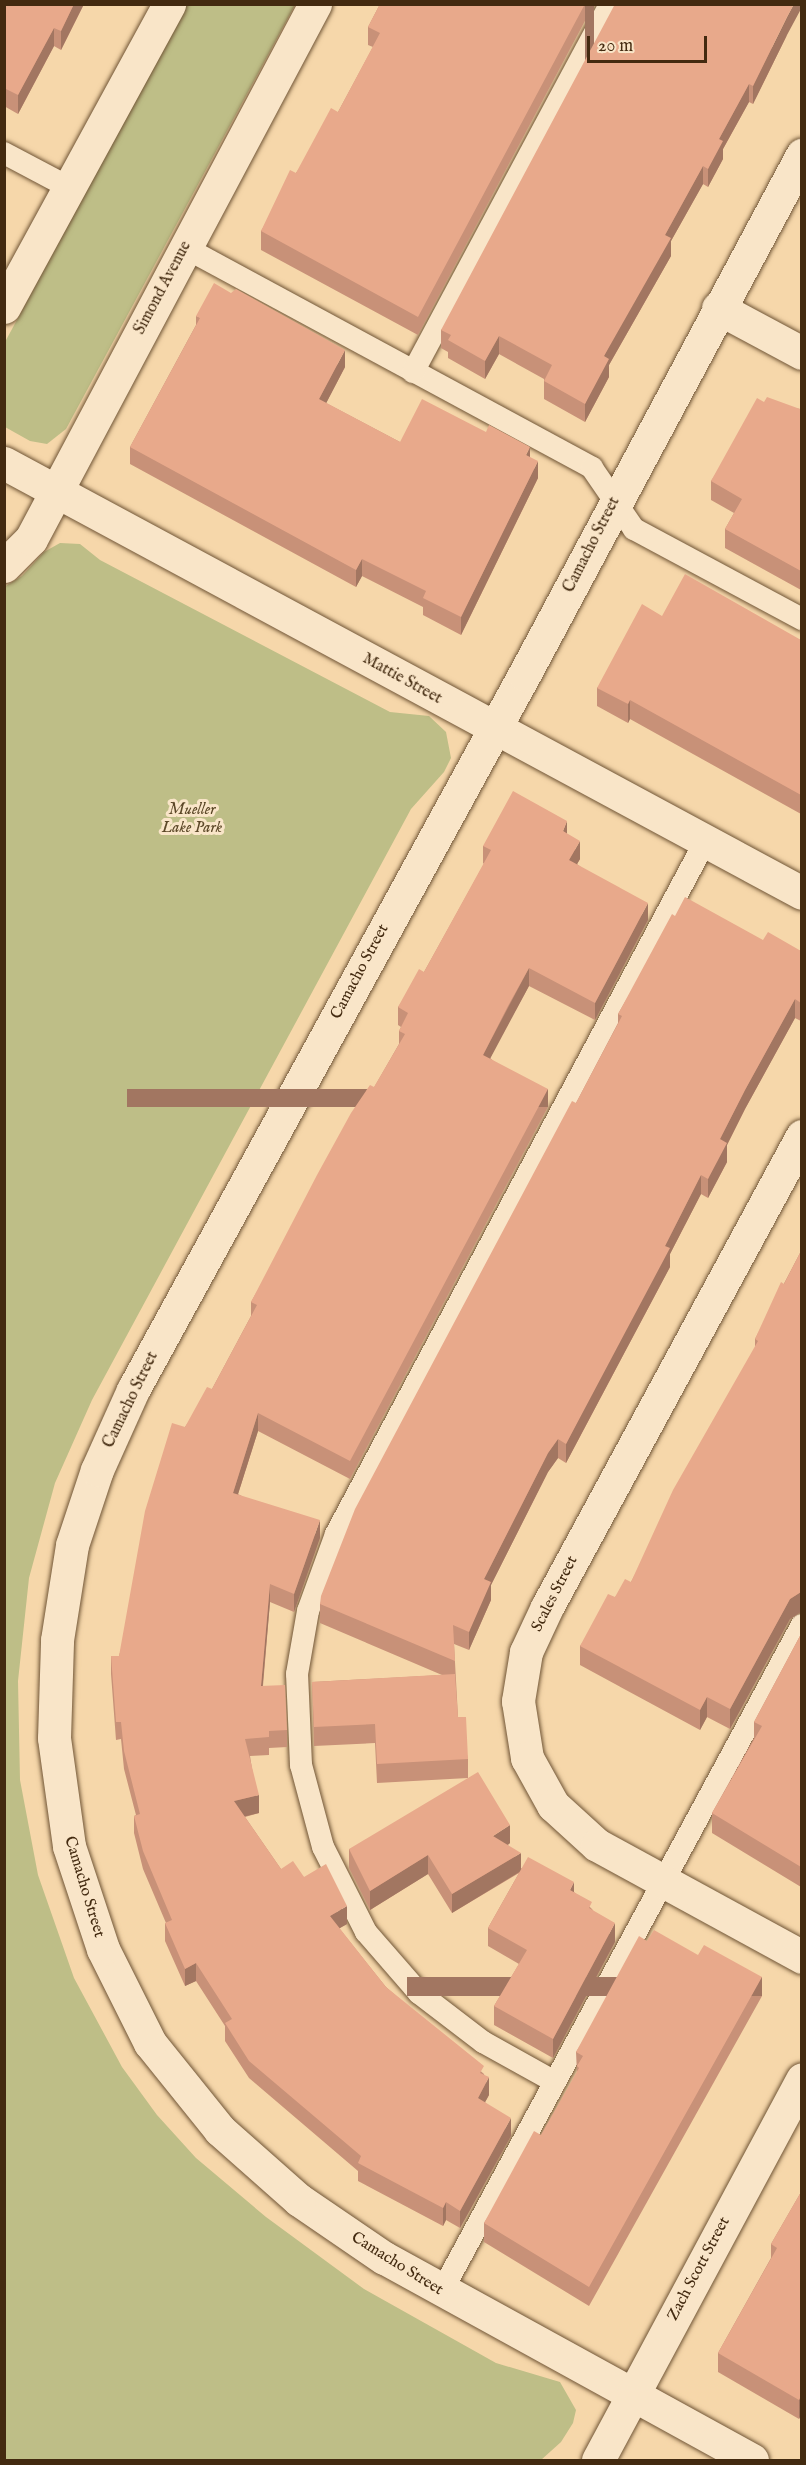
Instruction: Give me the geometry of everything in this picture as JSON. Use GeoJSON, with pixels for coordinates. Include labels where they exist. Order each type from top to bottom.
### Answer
{"type":"FeatureCollection","features":[{"type":"Feature","properties":{"kind":"street"},"geometry":{"type":"LineString","coordinates":[[4,307],[169,4]]}},
{"type":"Feature","properties":{"kind":"street","name":"Simond Avenue"},"geometry":{"type":"LineString","coordinates":[[4,566],[31,539],[315,4]]}},
{"type":"Feature","properties":{"kind":"street","name":"Camacho Street"},"geometry":{"type":"LineString","coordinates":[[752,2460],[442,2291],[299,2200],[220,2130],[150,2043],[103,1949],[69,1846],[54,1738],[57,1640],[72,1545],[101,1460],[133,1390],[801,155]]}},
{"type":"Feature","properties":{"kind":"street"},"geometry":{"type":"LineString","coordinates":[[718,308],[801,353]]}},
{"type":"Feature","properties":{"kind":"street","name":"Mattie Street"},"geometry":{"type":"LineString","coordinates":[[4,463],[801,893]]}},
{"type":"Feature","properties":{"kind":"street","name":"Scales Street"},"geometry":{"type":"LineString","coordinates":[[801,1136],[547,1607],[526,1652],[518,1701],[527,1758],[553,1805],[597,1845],[801,1957]]}},
{"type":"Feature","properties":{"kind":"street","name":"Zach Scott Street"},"geometry":{"type":"LineString","coordinates":[[598,2460],[801,2079]]}},
{"type":"Feature","properties":{"kind":"lane"},"geometry":{"type":"LineString","coordinates":[[413,372],[610,4]]}},
{"type":"Feature","properties":{"kind":"lane"},"geometry":{"type":"LineString","coordinates":[[4,153],[70,188]]}},
{"type":"Feature","properties":{"kind":"lane"},"geometry":{"type":"LineString","coordinates":[[184,248],[592,468],[634,530],[801,619]]}},
{"type":"Feature","properties":{"kind":"lane"},"geometry":{"type":"LineString","coordinates":[[555,2082],[483,2042],[419,1993],[366,1932],[323,1847],[301,1765],[297,1674],[308,1611],[336,1534],[706,840]]}},
{"type":"Feature","properties":{"kind":"lane"},"geometry":{"type":"LineString","coordinates":[[442,2291],[801,1624]]}},
{"type":"Feature","properties":{"kind":"green space"},"geometry":{"type":"Polygon","coordinates":[[[187,5],[295,5],[66,429],[47,444],[30,441],[5,427],[5,342],[187,5]]]}},
{"type":"Feature","properties":{"kind":"green space","name":"Mueller Lake Park"},"geometry":{"type":"Polygon","coordinates":[[[60,543],[80,544],[100,560],[390,712],[429,716],[446,732],[451,758],[444,772],[411,809],[92,1400],[55,1483],[29,1578],[18,1681],[20,1780],[38,1875],[74,1978],[122,2067],[157,2115],[196,2158],[266,2217],[364,2289],[496,2363],[560,2382],[576,2410],[573,2423],[561,2442],[541,2460],[5,2460],[4,587],[22,576],[44,552],[60,543]]]}},
{"type":"Feature","properties":{"kind":"building"},"geometry":{"type":"Polygon","coordinates":[[[4,4],[74,4],[61,31],[54,28],[18,95],[4,88],[4,4]]]}},
{"type":"Feature","properties":{"kind":"building"},"geometry":{"type":"Polygon","coordinates":[[[380,4],[585,4],[418,317],[261,231],[290,170],[296,173],[331,108],[338,112],[380,33],[368,27],[380,4]]]}},
{"type":"Feature","properties":{"kind":"building"},"geometry":{"type":"Polygon","coordinates":[[[615,4],[794,4],[753,86],[749,84],[719,139],[723,141],[708,169],[703,166],[665,235],[671,238],[604,356],[609,359],[585,404],[544,381],[552,365],[499,336],[485,361],[448,340],[451,335],[441,330],[615,4]]]}},
{"type":"Feature","properties":{"kind":"building"},"geometry":{"type":"Polygon","coordinates":[[[214,283],[231,293],[236,289],[345,350],[319,399],[400,442],[422,399],[486,432],[489,425],[530,447],[526,455],[538,461],[461,617],[423,598],[426,591],[362,559],[356,570],[130,447],[200,318],[196,316],[214,283]]]}},
{"type":"Feature","properties":{"kind":"building"},"geometry":{"type":"Polygon","coordinates":[[[767,397],[800,409],[801,405],[801,571],[725,529],[742,499],[711,481],[757,398],[764,402],[767,397]]]}},
{"type":"Feature","properties":{"kind":"building"},"geometry":{"type":"Polygon","coordinates":[[[685,574],[801,640],[801,795],[630,700],[628,704],[597,688],[642,604],[662,616],[685,574]]]}},
{"type":"Feature","properties":{"kind":"building"},"geometry":{"type":"Polygon","coordinates":[[[513,791],[567,821],[563,831],[580,841],[569,860],[648,903],[595,1003],[529,968],[508,1006],[483,1055],[548,1089],[350,1461],[258,1413],[233,1493],[320,1520],[294,1594],[270,1584],[261,1686],[285,1685],[287,1730],[269,1731],[269,1737],[245,1739],[259,1795],[234,1801],[281,1869],[293,1861],[304,1877],[326,1864],[347,1906],[330,1916],[386,1987],[484,2066],[480,2073],[489,2077],[478,2098],[511,2118],[460,2211],[446,2202],[443,2208],[358,2163],[361,2156],[249,2061],[225,2023],[232,2019],[196,1963],[185,1969],[165,1923],[172,1920],[143,1851],[134,1816],[140,1814],[124,1751],[121,1722],[116,1722],[111,1656],[119,1656],[145,1511],[172,1423],[185,1427],[207,1387],[212,1389],[257,1305],[251,1302],[317,1175],[351,1113],[370,1085],[374,1087],[405,1034],[399,1031],[408,1013],[398,1007],[419,969],[424,972],[491,850],[483,846],[513,791]]]}},
{"type":"Feature","properties":{"kind":"building"},"geometry":{"type":"Polygon","coordinates":[[[685,897],[763,940],[768,932],[801,951],[801,1003],[795,999],[745,1090],[720,1139],[727,1143],[708,1179],[701,1175],[665,1246],[670,1248],[566,1444],[558,1439],[548,1453],[484,1579],[491,1582],[469,1632],[453,1625],[455,1661],[320,1604],[321,1596],[355,1509],[572,1101],[576,1103],[622,1016],[618,1014],[672,914],[675,916],[685,897]]]}},
{"type":"Feature","properties":{"kind":"building"},"geometry":{"type":"Polygon","coordinates":[[[801,1251],[801,1592],[790,1599],[730,1709],[707,1697],[700,1710],[580,1646],[608,1594],[615,1597],[625,1579],[631,1582],[673,1490],[758,1341],[755,1339],[781,1282],[784,1284],[801,1251]]]}},
{"type":"Feature","properties":{"kind":"building"},"geometry":{"type":"Polygon","coordinates":[[[801,1634],[801,1867],[712,1813],[762,1726],[754,1722],[801,1634]]]}},
{"type":"Feature","properties":{"kind":"building"},"geometry":{"type":"Polygon","coordinates":[[[455,1674],[458,1717],[466,1717],[468,1759],[377,1764],[375,1724],[314,1727],[312,1682],[455,1674]]]}},
{"type":"Feature","properties":{"kind":"building"},"geometry":{"type":"Polygon","coordinates":[[[478,1772],[510,1825],[493,1836],[521,1853],[452,1894],[428,1855],[370,1891],[349,1849],[478,1772]]]}},
{"type":"Feature","properties":{"kind":"building"},"geometry":{"type":"Polygon","coordinates":[[[528,1857],[574,1882],[570,1890],[592,1902],[589,1908],[615,1923],[553,2039],[494,2006],[527,1950],[488,1928],[528,1857]]]}},
{"type":"Feature","properties":{"kind":"building"},"geometry":{"type":"Polygon","coordinates":[[[654,1930],[698,1955],[704,1945],[762,1977],[589,2287],[484,2223],[534,2131],[541,2135],[579,2068],[577,2066],[583,2056],[576,2052],[639,1936],[647,1941],[654,1930]]]}},
{"type":"Feature","properties":{"kind":"building"},"geometry":{"type":"Polygon","coordinates":[[[801,2192],[801,2396],[799,2400],[718,2353],[777,2248],[771,2244],[801,2192]]]}}]}
